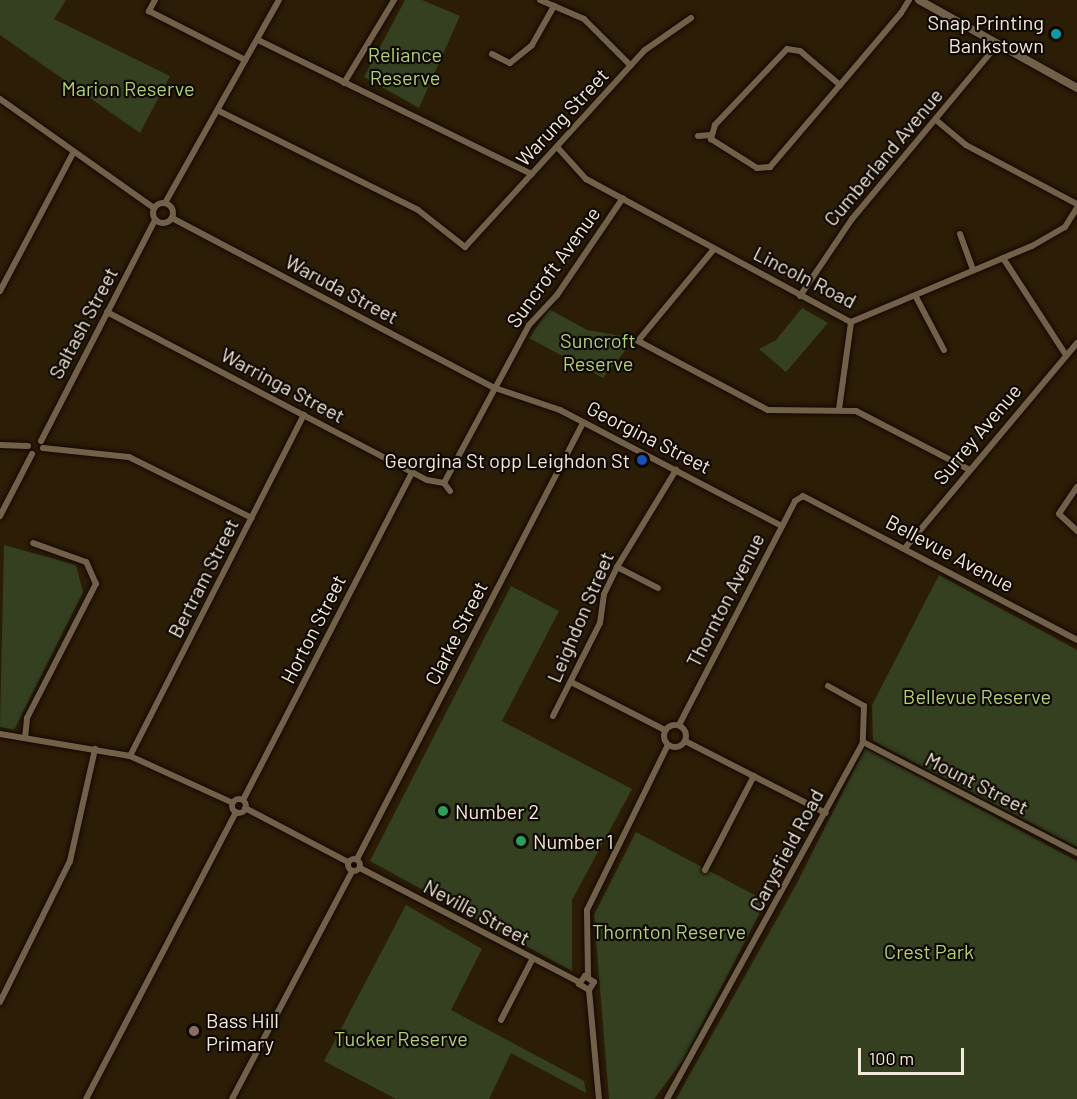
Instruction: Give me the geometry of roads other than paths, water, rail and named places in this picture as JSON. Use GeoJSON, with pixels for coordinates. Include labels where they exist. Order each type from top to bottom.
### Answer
{"type":"FeatureCollection","features":[{"type":"Feature","properties":{"kind":"main road"},"geometry":{"type":"LineString","coordinates":[[919,0],[1077,88]]}},
{"type":"Feature","properties":{"kind":"street"},"geometry":{"type":"LineString","coordinates":[[155,0],[149,11],[245,60]]}},
{"type":"Feature","properties":{"kind":"street"},"geometry":{"type":"LineString","coordinates":[[154,208],[165,203],[219,111],[279,0]]}},
{"type":"Feature","properties":{"kind":"street"},"geometry":{"type":"LineString","coordinates":[[344,82],[394,0]]}},
{"type":"Feature","properties":{"kind":"street"},"geometry":{"type":"LineString","coordinates":[[540,0],[584,19],[631,66]]}},
{"type":"Feature","properties":{"kind":"street"},"geometry":{"type":"LineString","coordinates":[[711,135],[716,144],[767,172],[909,0]]}},
{"type":"Feature","properties":{"kind":"street"},"geometry":{"type":"LineString","coordinates":[[492,54],[510,63],[532,45],[554,6]]}},
{"type":"Feature","properties":{"kind":"street","name":"Warung Street"},"geometry":{"type":"LineString","coordinates":[[465,247],[631,66],[691,18]]}},
{"type":"Feature","properties":{"kind":"street"},"geometry":{"type":"LineString","coordinates":[[258,40],[532,174]]}},
{"type":"Feature","properties":{"kind":"street"},"geometry":{"type":"LineString","coordinates":[[788,40],[789,48],[840,85]]}},
{"type":"Feature","properties":{"kind":"street","name":"Cumberland Avenue"},"geometry":{"type":"LineString","coordinates":[[800,296],[852,219],[998,44]]}},
{"type":"Feature","properties":{"kind":"street"},"geometry":{"type":"LineString","coordinates":[[698,136],[711,135],[789,48]]}},
{"type":"Feature","properties":{"kind":"street"},"geometry":{"type":"LineString","coordinates":[[0,99],[154,208],[155,220],[164,224],[172,218],[173,209],[165,203]]}},
{"type":"Feature","properties":{"kind":"street"},"geometry":{"type":"LineString","coordinates":[[219,111],[418,210],[465,247],[466,255]]}},
{"type":"Feature","properties":{"kind":"street"},"geometry":{"type":"LineString","coordinates":[[936,120],[966,145],[1077,206]]}},
{"type":"Feature","properties":{"kind":"street","name":"Lincoln Road"},"geometry":{"type":"LineString","coordinates":[[558,147],[586,179],[851,322],[916,297],[972,268],[1003,258],[1065,227],[1077,206]]}},
{"type":"Feature","properties":{"kind":"street"},"geometry":{"type":"LineString","coordinates":[[0,291],[74,151]]}},
{"type":"Feature","properties":{"kind":"street","name":"Suncroft Avenue"},"geometry":{"type":"LineString","coordinates":[[495,388],[529,325],[557,295],[623,198]]}},
{"type":"Feature","properties":{"kind":"street","name":"Waruda Street"},"geometry":{"type":"LineString","coordinates":[[172,218],[495,388]]}},
{"type":"Feature","properties":{"kind":"street","name":"Saltash Street"},"geometry":{"type":"LineString","coordinates":[[42,445],[155,220]]}},
{"type":"Feature","properties":{"kind":"street"},"geometry":{"type":"LineString","coordinates":[[960,234],[972,268]]}},
{"type":"Feature","properties":{"kind":"street"},"geometry":{"type":"LineString","coordinates":[[714,249],[638,341],[768,410],[794,414],[838,409],[856,411],[968,469]]}},
{"type":"Feature","properties":{"kind":"street"},"geometry":{"type":"LineString","coordinates":[[1003,258],[1066,355]]}},
{"type":"Feature","properties":{"kind":"street"},"geometry":{"type":"LineString","coordinates":[[916,297],[944,350]]}},
{"type":"Feature","properties":{"kind":"street","name":"Warringa Street"},"geometry":{"type":"LineString","coordinates":[[107,312],[412,472],[444,483]]}},
{"type":"Feature","properties":{"kind":"street"},"geometry":{"type":"LineString","coordinates":[[838,409],[851,322]]}},
{"type":"Feature","properties":{"kind":"street","name":"Surrey Avenue"},"geometry":{"type":"LineString","coordinates":[[905,548],[968,469],[1077,343]]}},
{"type":"Feature","properties":{"kind":"street"},"geometry":{"type":"LineString","coordinates":[[450,491],[444,483],[495,388]]}},
{"type":"Feature","properties":{"kind":"street","name":"Georgina Street"},"geometry":{"type":"LineString","coordinates":[[495,388],[584,422],[782,526]]}},
{"type":"Feature","properties":{"kind":"street","name":"Bertram Street"},"geometry":{"type":"LineString","coordinates":[[130,756],[304,415]]}},
{"type":"Feature","properties":{"kind":"street","name":"Clarke Street"},"geometry":{"type":"LineString","coordinates":[[357,859],[584,422]]}},
{"type":"Feature","properties":{"kind":"street"},"geometry":{"type":"LineString","coordinates":[[0,445],[42,445],[129,457],[252,518]]}},
{"type":"Feature","properties":{"kind":"street"},"geometry":{"type":"LineString","coordinates":[[0,516],[32,454],[42,445]]}},
{"type":"Feature","properties":{"kind":"street"},"geometry":{"type":"LineString","coordinates":[[28,446],[32,454]]}},
{"type":"Feature","properties":{"kind":"street","name":"Leighdon Street"},"geometry":{"type":"LineString","coordinates":[[553,716],[600,623],[604,594],[617,567],[676,470]]}},
{"type":"Feature","properties":{"kind":"street","name":"Horton Street"},"geometry":{"type":"LineString","coordinates":[[243,800],[412,472]]}},
{"type":"Feature","properties":{"kind":"street"},"geometry":{"type":"LineString","coordinates":[[1077,487],[1059,514],[1077,531]]}},
{"type":"Feature","properties":{"kind":"street","name":"Bellevue Avenue"},"geometry":{"type":"LineString","coordinates":[[807,497],[1077,640]]}},
{"type":"Feature","properties":{"kind":"street","name":"Thornton Avenue"},"geometry":{"type":"LineString","coordinates":[[679,725],[797,499],[807,497]]}},
{"type":"Feature","properties":{"kind":"street"},"geometry":{"type":"LineString","coordinates":[[25,738],[27,718],[96,584],[86,562],[33,543]]}},
{"type":"Feature","properties":{"kind":"street"},"geometry":{"type":"LineString","coordinates":[[617,567],[658,588]]}},
{"type":"Feature","properties":{"kind":"street"},"geometry":{"type":"LineString","coordinates":[[571,682],[665,730],[679,725],[685,741]]}},
{"type":"Feature","properties":{"kind":"street"},"geometry":{"type":"LineString","coordinates":[[828,686],[864,705],[862,742]]}},
{"type":"Feature","properties":{"kind":"street"},"geometry":{"type":"LineString","coordinates":[[598,1099],[589,990],[594,982],[588,975],[587,910],[668,745],[665,730]]}},
{"type":"Feature","properties":{"kind":"street"},"geometry":{"type":"LineString","coordinates":[[0,734],[130,756],[233,803],[243,800],[245,808],[348,862],[352,871]]}},
{"type":"Feature","properties":{"kind":"street"},"geometry":{"type":"LineString","coordinates":[[668,745],[685,741],[826,813]]}},
{"type":"Feature","properties":{"kind":"street","name":"Carysfield Road"},"geometry":{"type":"LineString","coordinates":[[667,1099],[826,813],[862,742]]}},
{"type":"Feature","properties":{"kind":"street","name":"Mount Street"},"geometry":{"type":"LineString","coordinates":[[862,742],[1077,853]]}},
{"type":"Feature","properties":{"kind":"street"},"geometry":{"type":"LineString","coordinates":[[0,1002],[70,861],[95,749]]}},
{"type":"Feature","properties":{"kind":"street"},"geometry":{"type":"LineString","coordinates":[[705,870],[754,776]]}},
{"type":"Feature","properties":{"kind":"street"},"geometry":{"type":"LineString","coordinates":[[233,803],[236,812]]}},
{"type":"Feature","properties":{"kind":"street"},"geometry":{"type":"LineString","coordinates":[[86,1099],[236,812],[245,808]]}},
{"type":"Feature","properties":{"kind":"street"},"geometry":{"type":"LineString","coordinates":[[232,1099],[352,871],[360,868],[357,859],[348,862]]}},
{"type":"Feature","properties":{"kind":"street","name":"Neville Street"},"geometry":{"type":"LineString","coordinates":[[360,868],[532,960],[579,982]]}},
{"type":"Feature","properties":{"kind":"street"},"geometry":{"type":"LineString","coordinates":[[501,1020],[532,960]]}},
{"type":"Feature","properties":{"kind":"street"},"geometry":{"type":"LineString","coordinates":[[588,975],[579,982],[589,990]]}},
{"type":"Feature","properties":{"kind":"place","name":"Snap Printing Bankstown"},"geometry":{"type":"Point","coordinates":[1056,34]}},
{"type":"Feature","properties":{"kind":"place","name":"Georgina St opp Leighdon St"},"geometry":{"type":"Point","coordinates":[642,460]}},
{"type":"Feature","properties":{"kind":"place","name":"Number 2"},"geometry":{"type":"Point","coordinates":[443,811]}},
{"type":"Feature","properties":{"kind":"place","name":"Number 1"},"geometry":{"type":"Point","coordinates":[521,841]}},
{"type":"Feature","properties":{"kind":"place","name":"Bass Hill Primary"},"geometry":{"type":"Point","coordinates":[194,1031]}},
{"type":"Feature","properties":{"kind":"park label","name":"Reliance Reserve"},"geometry":{"type":"Point","coordinates":[405,66]}},
{"type":"Feature","properties":{"kind":"park label","name":"Marion Reserve"},"geometry":{"type":"Point","coordinates":[128,88]}},
{"type":"Feature","properties":{"kind":"park label","name":"Suncroft Reserve"},"geometry":{"type":"Point","coordinates":[598,352]}},
{"type":"Feature","properties":{"kind":"park label","name":"Bellevue Reserve"},"geometry":{"type":"Point","coordinates":[977,696]}},
{"type":"Feature","properties":{"kind":"park label","name":"Thornton Reserve"},"geometry":{"type":"Point","coordinates":[669,931]}},
{"type":"Feature","properties":{"kind":"park label","name":"Crest Park"},"geometry":{"type":"Point","coordinates":[929,951]}},
{"type":"Feature","properties":{"kind":"park label","name":"Tucker Reserve"},"geometry":{"type":"Point","coordinates":[401,1038]}}]}
